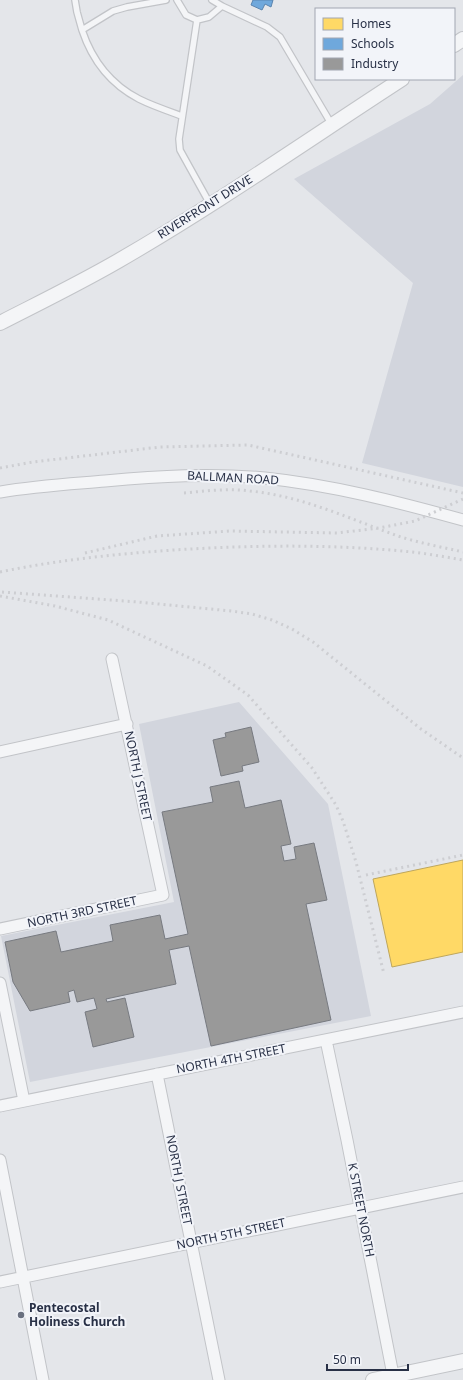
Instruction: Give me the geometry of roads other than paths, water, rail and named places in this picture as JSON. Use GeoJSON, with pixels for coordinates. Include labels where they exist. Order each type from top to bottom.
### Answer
{"type":"FeatureCollection","features":[{"type":"Feature","properties":{"kind":"street","name":"RIVERFRONT DRIVE"},"geometry":{"type":"LineString","coordinates":[[0,323],[117,262],[210,204],[400,80]]}},
{"type":"Feature","properties":{"kind":"street","name":"BALLMAN ROAD"},"geometry":{"type":"LineString","coordinates":[[0,492],[35,486],[171,475],[206,474],[257,477],[355,492],[463,520]]}},
{"type":"Feature","properties":{"kind":"street","name":"NORTH J STREET"},"geometry":{"type":"LineString","coordinates":[[112,658],[163,895]]}},
{"type":"Feature","properties":{"kind":"street"},"geometry":{"type":"LineString","coordinates":[[0,752],[127,724]]}},
{"type":"Feature","properties":{"kind":"street","name":"NORTH 3RD STREET"},"geometry":{"type":"LineString","coordinates":[[0,930],[163,895]]}},
{"type":"Feature","properties":{"kind":"street"},"geometry":{"type":"LineString","coordinates":[[0,984],[24,1101]]}},
{"type":"Feature","properties":{"kind":"street","name":"NORTH 4TH STREET"},"geometry":{"type":"LineString","coordinates":[[0,1106],[463,1012]]}},
{"type":"Feature","properties":{"kind":"street","name":"K STREET NORTH"},"geometry":{"type":"LineString","coordinates":[[326,1040],[394,1378]]}},
{"type":"Feature","properties":{"kind":"street","name":"NORTH J STREET"},"geometry":{"type":"LineString","coordinates":[[158,1074],[219,1380]]}},
{"type":"Feature","properties":{"kind":"street"},"geometry":{"type":"LineString","coordinates":[[0,1160],[43,1380]]}},
{"type":"Feature","properties":{"kind":"street","name":"NORTH 5TH STREET"},"geometry":{"type":"LineString","coordinates":[[0,1282],[463,1187]]}},
{"type":"Feature","properties":{"kind":"street"},"geometry":{"type":"LineString","coordinates":[[373,1380],[394,1378],[463,1362]]}},
{"type":"Feature","properties":{"kind":"lane"},"geometry":{"type":"LineString","coordinates":[[75,0],[82,30],[88,46],[102,70],[118,86],[140,100],[182,116]]}},
{"type":"Feature","properties":{"kind":"lane"},"geometry":{"type":"LineString","coordinates":[[82,30],[113,11],[127,6],[166,0]]}},
{"type":"Feature","properties":{"kind":"lane"},"geometry":{"type":"LineString","coordinates":[[177,0],[186,15],[197,20],[209,17],[222,6]]}},
{"type":"Feature","properties":{"kind":"lane"},"geometry":{"type":"LineString","coordinates":[[212,0],[267,27],[280,37],[332,125]]}},
{"type":"Feature","properties":{"kind":"lane"},"geometry":{"type":"LineString","coordinates":[[197,20],[179,139],[180,150],[210,204]]}},
{"type":"Feature","properties":{"kind":"railway"},"geometry":{"type":"LineString","coordinates":[[0,468],[33,462],[160,447],[248,445],[463,493]]}},
{"type":"Feature","properties":{"kind":"railway"},"geometry":{"type":"LineString","coordinates":[[184,493],[234,490],[250,491],[288,498],[326,509],[398,536],[463,552]]}},
{"type":"Feature","properties":{"kind":"railway"},"geometry":{"type":"LineString","coordinates":[[85,553],[157,536],[230,531],[337,533],[379,528],[415,521],[463,499]]}},
{"type":"Feature","properties":{"kind":"railway"},"geometry":{"type":"LineString","coordinates":[[0,572],[43,564],[108,556],[174,550],[233,547],[293,546],[382,549],[463,560]]}},
{"type":"Feature","properties":{"kind":"railway"},"geometry":{"type":"LineString","coordinates":[[2,592],[138,602],[231,611],[252,614],[272,620],[292,629],[313,642],[421,729],[463,758]]}},
{"type":"Feature","properties":{"kind":"railway"},"geometry":{"type":"LineString","coordinates":[[0,596],[55,606],[108,620],[207,666],[248,695],[312,768],[336,805],[343,821],[356,862],[384,974]]}},
{"type":"Feature","properties":{"kind":"railway"},"geometry":{"type":"LineString","coordinates":[[366,875],[463,855]]}},
{"type":"Feature","properties":{"kind":"place","name":"Pentecostal Holiness Church"},"geometry":{"type":"Point","coordinates":[21,1315]}}]}
